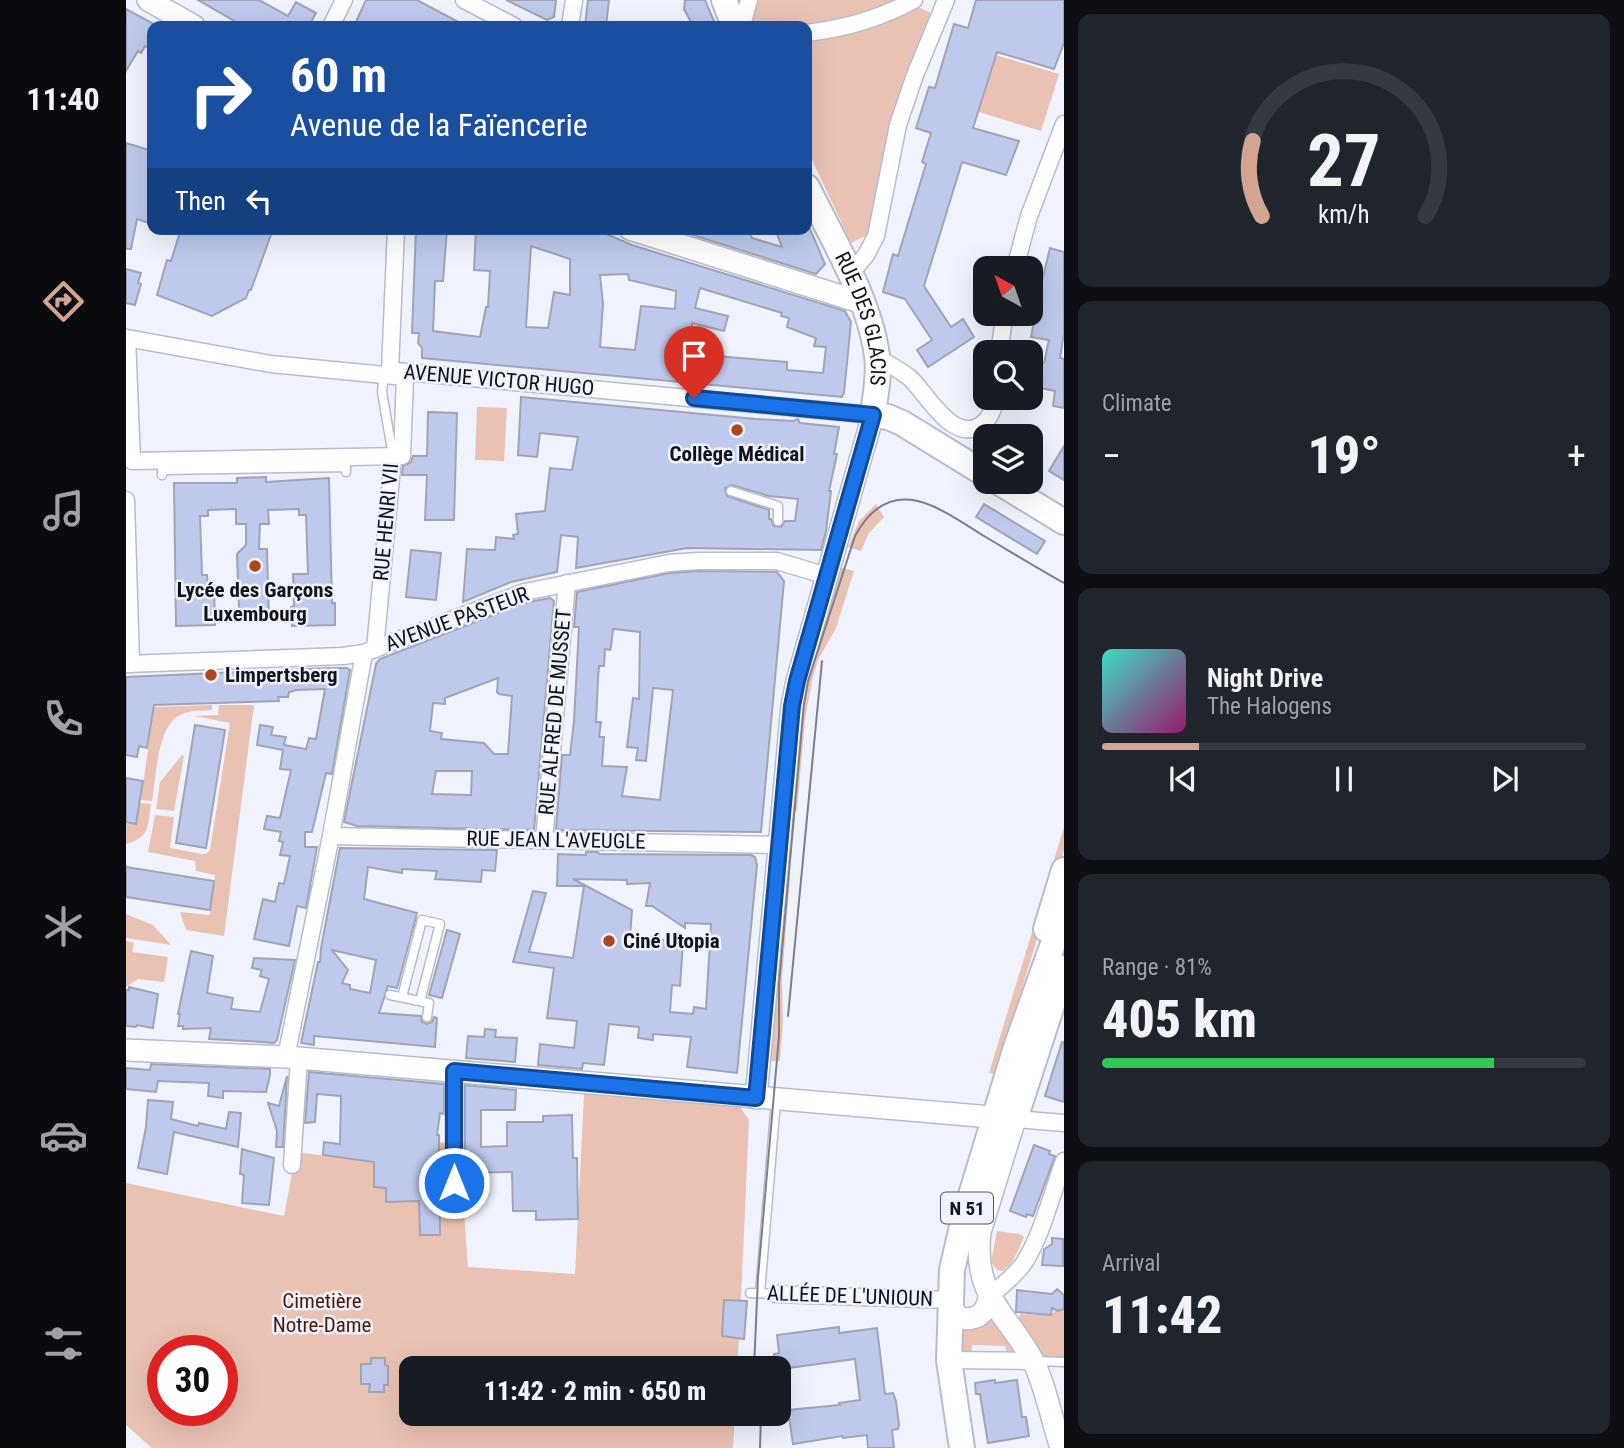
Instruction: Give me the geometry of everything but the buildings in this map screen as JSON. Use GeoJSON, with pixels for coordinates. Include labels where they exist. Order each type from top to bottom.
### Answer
{"type":"FeatureCollection","features":[{"type":"Feature","properties":{"kind":"main road"},"geometry":{"type":"LineString","coordinates":[[148,0],[185,21]]}},
{"type":"Feature","properties":{"kind":"main road"},"geometry":{"type":"LineString","coordinates":[[724,0],[732,21]]}},
{"type":"Feature","properties":{"kind":"main road","name":"RUE DES GLACIS"},"geometry":{"type":"LineString","coordinates":[[812,197],[863,303],[878,358],[873,415],[902,423],[973,467]]}},
{"type":"Feature","properties":{"kind":"main road"},"geometry":{"type":"LineString","coordinates":[[649,235],[863,303]]}},
{"type":"Feature","properties":{"kind":"main road"},"geometry":{"type":"LineString","coordinates":[[766,1099],[780,845],[792,706],[873,415]]}},
{"type":"Feature","properties":{"kind":"main road"},"geometry":{"type":"LineString","coordinates":[[1018,494],[1064,522]]}},
{"type":"Feature","properties":{"kind":"main road","name":"N 51"},"geometry":{"type":"LineString","coordinates":[[1025,1052],[1035,965],[1064,870]]}},
{"type":"Feature","properties":{"kind":"main road","name":"N 51"},"geometry":{"type":"LineString","coordinates":[[1025,1052],[1064,913]]}},
{"type":"Feature","properties":{"kind":"main road","name":"N 51"},"geometry":{"type":"LineString","coordinates":[[962,1448],[949,1360],[952,1270],[960,1231],[1005,1118],[1064,928]]}},
{"type":"Feature","properties":{"kind":"main road","name":"N 51"},"geometry":{"type":"LineString","coordinates":[[1025,1052],[1064,968]]}},
{"type":"Feature","properties":{"kind":"main road"},"geometry":{"type":"LineString","coordinates":[[126,1050],[293,1057],[1005,1118],[978,1251],[987,1293],[988,1305],[977,1317],[960,1318],[949,1299],[962,1283],[978,1284],[987,1293],[1033,1362],[1061,1448]]}},
{"type":"Feature","properties":{"kind":"street"},"geometry":{"type":"LineString","coordinates":[[334,21],[344,0]]}},
{"type":"Feature","properties":{"kind":"street"},"geometry":{"type":"LineString","coordinates":[[464,0],[504,21]]}},
{"type":"Feature","properties":{"kind":"street"},"geometry":{"type":"LineString","coordinates":[[571,21],[574,0]]}},
{"type":"Feature","properties":{"kind":"street"},"geometry":{"type":"LineString","coordinates":[[743,21],[749,0]]}},
{"type":"Feature","properties":{"kind":"street"},"geometry":{"type":"LineString","coordinates":[[849,275],[866,255],[876,236],[898,125],[915,75],[947,0]]}},
{"type":"Feature","properties":{"kind":"street"},"geometry":{"type":"LineString","coordinates":[[812,32],[867,22],[912,1],[940,17]]}},
{"type":"Feature","properties":{"kind":"street"},"geometry":{"type":"LineString","coordinates":[[1018,256],[1029,216],[1064,124]]}},
{"type":"Feature","properties":{"kind":"street"},"geometry":{"type":"LineString","coordinates":[[393,456],[132,461],[127,338],[271,364],[389,373],[396,235]]}},
{"type":"Feature","properties":{"kind":"street","name":"AVENUE VICTOR HUGO"},"geometry":{"type":"LineString","coordinates":[[126,332],[247,354],[389,373],[873,415]]}},
{"type":"Feature","properties":{"kind":"street"},"geometry":{"type":"LineString","coordinates":[[878,358],[912,380],[944,418],[959,428],[974,428],[982,424],[992,410]]}},
{"type":"Feature","properties":{"kind":"street","name":"RUE HENRI VII"},"geometry":{"type":"LineString","coordinates":[[292,1166],[293,1057],[331,836],[370,651],[393,456],[402,456],[405,377],[389,373]]}},
{"type":"Feature","properties":{"kind":"street"},"geometry":{"type":"LineString","coordinates":[[126,500],[129,664]]}},
{"type":"Feature","properties":{"kind":"street","name":"AVENUE PASTEUR"},"geometry":{"type":"LineString","coordinates":[[129,664],[343,656],[370,651],[508,597],[669,563],[776,556],[827,576]]}},
{"type":"Feature","properties":{"kind":"street","name":"RUE ALFRED DE MUSSET"},"geometry":{"type":"LineString","coordinates":[[544,840],[567,583]]}},
{"type":"Feature","properties":{"kind":"street","name":"RUE JEAN L'AVEUGLE"},"geometry":{"type":"LineString","coordinates":[[331,836],[780,845]]}},
{"type":"Feature","properties":{"kind":"street"},"geometry":{"type":"LineString","coordinates":[[454,1071],[454,1183]]}},
{"type":"Feature","properties":{"kind":"street"},"geometry":{"type":"LineString","coordinates":[[1005,1118],[1064,1123]]}},
{"type":"Feature","properties":{"kind":"street"},"geometry":{"type":"LineString","coordinates":[[987,1293],[1008,1281],[1024,1263],[1035,1241],[1064,1161]]}},
{"type":"Feature","properties":{"kind":"street","name":"ALLÉE DE L'UNIOUN"},"geometry":{"type":"LineString","coordinates":[[762,1293],[949,1299]]}},
{"type":"Feature","properties":{"kind":"street"},"geometry":{"type":"LineString","coordinates":[[949,1360],[1033,1362]]}},
{"type":"Feature","properties":{"kind":"lane"},"geometry":{"type":"LineString","coordinates":[[162,475],[162,470],[219,468],[346,467],[346,472]]}},
{"type":"Feature","properties":{"kind":"lane"},"geometry":{"type":"LineString","coordinates":[[731,491],[778,506],[778,521]]}},
{"type":"Feature","properties":{"kind":"lane"},"geometry":{"type":"LineString","coordinates":[[402,997],[422,920],[440,925],[420,1001]]}},
{"type":"Feature","properties":{"kind":"lane"},"geometry":{"type":"LineString","coordinates":[[390,995],[429,1003],[427,1017]]}},
{"type":"Feature","properties":{"kind":"lane"},"geometry":{"type":"LineString","coordinates":[[762,1293],[766,1099]]}},
{"type":"Feature","properties":{"kind":"lane"},"geometry":{"type":"LineString","coordinates":[[1033,1362],[1064,1362]]}},
{"type":"Feature","properties":{"kind":"green space"},"geometry":{"type":"Polygon","coordinates":[[[733,0],[914,0],[910,3],[933,14],[872,233],[851,243],[812,160],[812,21],[740,21],[733,0]]]}},
{"type":"Feature","properties":{"kind":"green space"},"geometry":{"type":"Polygon","coordinates":[[[996,55],[1059,74],[1041,131],[979,112],[996,55]]]}},
{"type":"Feature","properties":{"kind":"green space"},"geometry":{"type":"Polygon","coordinates":[[[477,407],[507,408],[504,461],[475,460],[477,407]]]}},
{"type":"Feature","properties":{"kind":"green space"},"geometry":{"type":"Polygon","coordinates":[[[876,504],[884,517],[869,533],[861,551],[848,547],[859,521],[876,504]]]}},
{"type":"Feature","properties":{"kind":"green space"},"geometry":{"type":"Polygon","coordinates":[[[837,566],[854,571],[836,628],[818,660],[812,681],[805,720],[797,811],[790,810],[801,697],[837,566]]]}},
{"type":"Feature","properties":{"kind":"green space"},"geometry":{"type":"Polygon","coordinates":[[[212,705],[212,710],[187,712],[172,721],[162,741],[152,801],[141,800],[154,707],[212,705]]]}},
{"type":"Feature","properties":{"kind":"green space"},"geometry":{"type":"Polygon","coordinates":[[[219,705],[254,705],[224,936],[186,930],[180,912],[210,915],[215,875],[196,871],[195,861],[148,852],[155,815],[174,817],[170,848],[202,854],[210,850],[230,723],[195,716],[218,715],[219,705]]]}},
{"type":"Feature","properties":{"kind":"green space"},"geometry":{"type":"Polygon","coordinates":[[[182,755],[184,756],[174,811],[156,809],[160,782],[182,755]]]}},
{"type":"Feature","properties":{"kind":"green space"},"geometry":{"type":"Polygon","coordinates":[[[140,803],[151,804],[148,825],[140,838],[126,844],[126,823],[136,824],[140,803]]]}},
{"type":"Feature","properties":{"kind":"green space"},"geometry":{"type":"Polygon","coordinates":[[[1064,827],[1064,850],[996,1074],[989,1073],[1064,827]]]}},
{"type":"Feature","properties":{"kind":"green space"},"geometry":{"type":"Polygon","coordinates":[[[783,876],[790,877],[782,979],[780,1061],[767,1061],[783,876]]]}},
{"type":"Feature","properties":{"kind":"green space"},"geometry":{"type":"Polygon","coordinates":[[[126,914],[153,925],[171,945],[126,938],[126,914]]]}},
{"type":"Feature","properties":{"kind":"green space"},"geometry":{"type":"Polygon","coordinates":[[[126,941],[134,943],[132,952],[168,957],[164,982],[138,979],[126,987],[126,941]]]}},
{"type":"Feature","properties":{"kind":"green space","name":"Cimetière Notre-Dame"},"geometry":{"type":"Polygon","coordinates":[[[584,1094],[740,1107],[749,1120],[741,1300],[747,1301],[744,1339],[739,1339],[738,1356],[399,1356],[399,1426],[734,1426],[733,1448],[152,1448],[126,1425],[126,1183],[284,1216],[296,1152],[373,1162],[374,1136],[446,1143],[462,1183],[468,1267],[575,1274],[584,1094]]]}},
{"type":"Feature","properties":{"kind":"green space"},"geometry":{"type":"Polygon","coordinates":[[[997,1231],[1024,1237],[1013,1261],[1003,1271],[997,1270],[991,1262],[997,1231]]]}},
{"type":"Feature","properties":{"kind":"green space"},"geometry":{"type":"Polygon","coordinates":[[[1064,1309],[1064,1362],[1048,1362],[1018,1321],[1020,1314],[1051,1315],[1056,1310],[1064,1309]]]}},
{"type":"Feature","properties":{"kind":"green space"},"geometry":{"type":"Polygon","coordinates":[[[991,1317],[1023,1361],[1006,1361],[1006,1346],[972,1345],[971,1360],[963,1360],[961,1327],[991,1317]]]}},
{"type":"Feature","properties":{"kind":"tram line"},"geometry":{"type":"LineString","coordinates":[[755,1356],[758,1277],[779,1036],[779,984],[804,704],[808,681],[855,536],[869,516],[884,504],[900,500],[916,501],[950,515],[1064,583]]}},
{"type":"Feature","properties":{"kind":"tram line"},"geometry":{"type":"LineString","coordinates":[[788,1016],[822,661]]}},
{"type":"Feature","properties":{"kind":"tram line"},"geometry":{"type":"LineString","coordinates":[[760,1448],[761,1426]]}},
{"type":"Feature","properties":{"kind":"place","name":"Collège Médical"},"geometry":{"type":"Point","coordinates":[737,430]}},
{"type":"Feature","properties":{"kind":"place","name":"Lycée des Garçons Luxembourg"},"geometry":{"type":"Point","coordinates":[255,566]}},
{"type":"Feature","properties":{"kind":"place","name":"Limpertsberg"},"geometry":{"type":"Point","coordinates":[211,675]}},
{"type":"Feature","properties":{"kind":"place","name":"Ciné Utopia"},"geometry":{"type":"Point","coordinates":[609,941]}},
{"type":"Feature","properties":{"kind":"route"},"geometry":{"type":"LineString","coordinates":[[454,1183],[454,1071],[756,1098],[792,706],[873,415],[694,398]]}}]}
